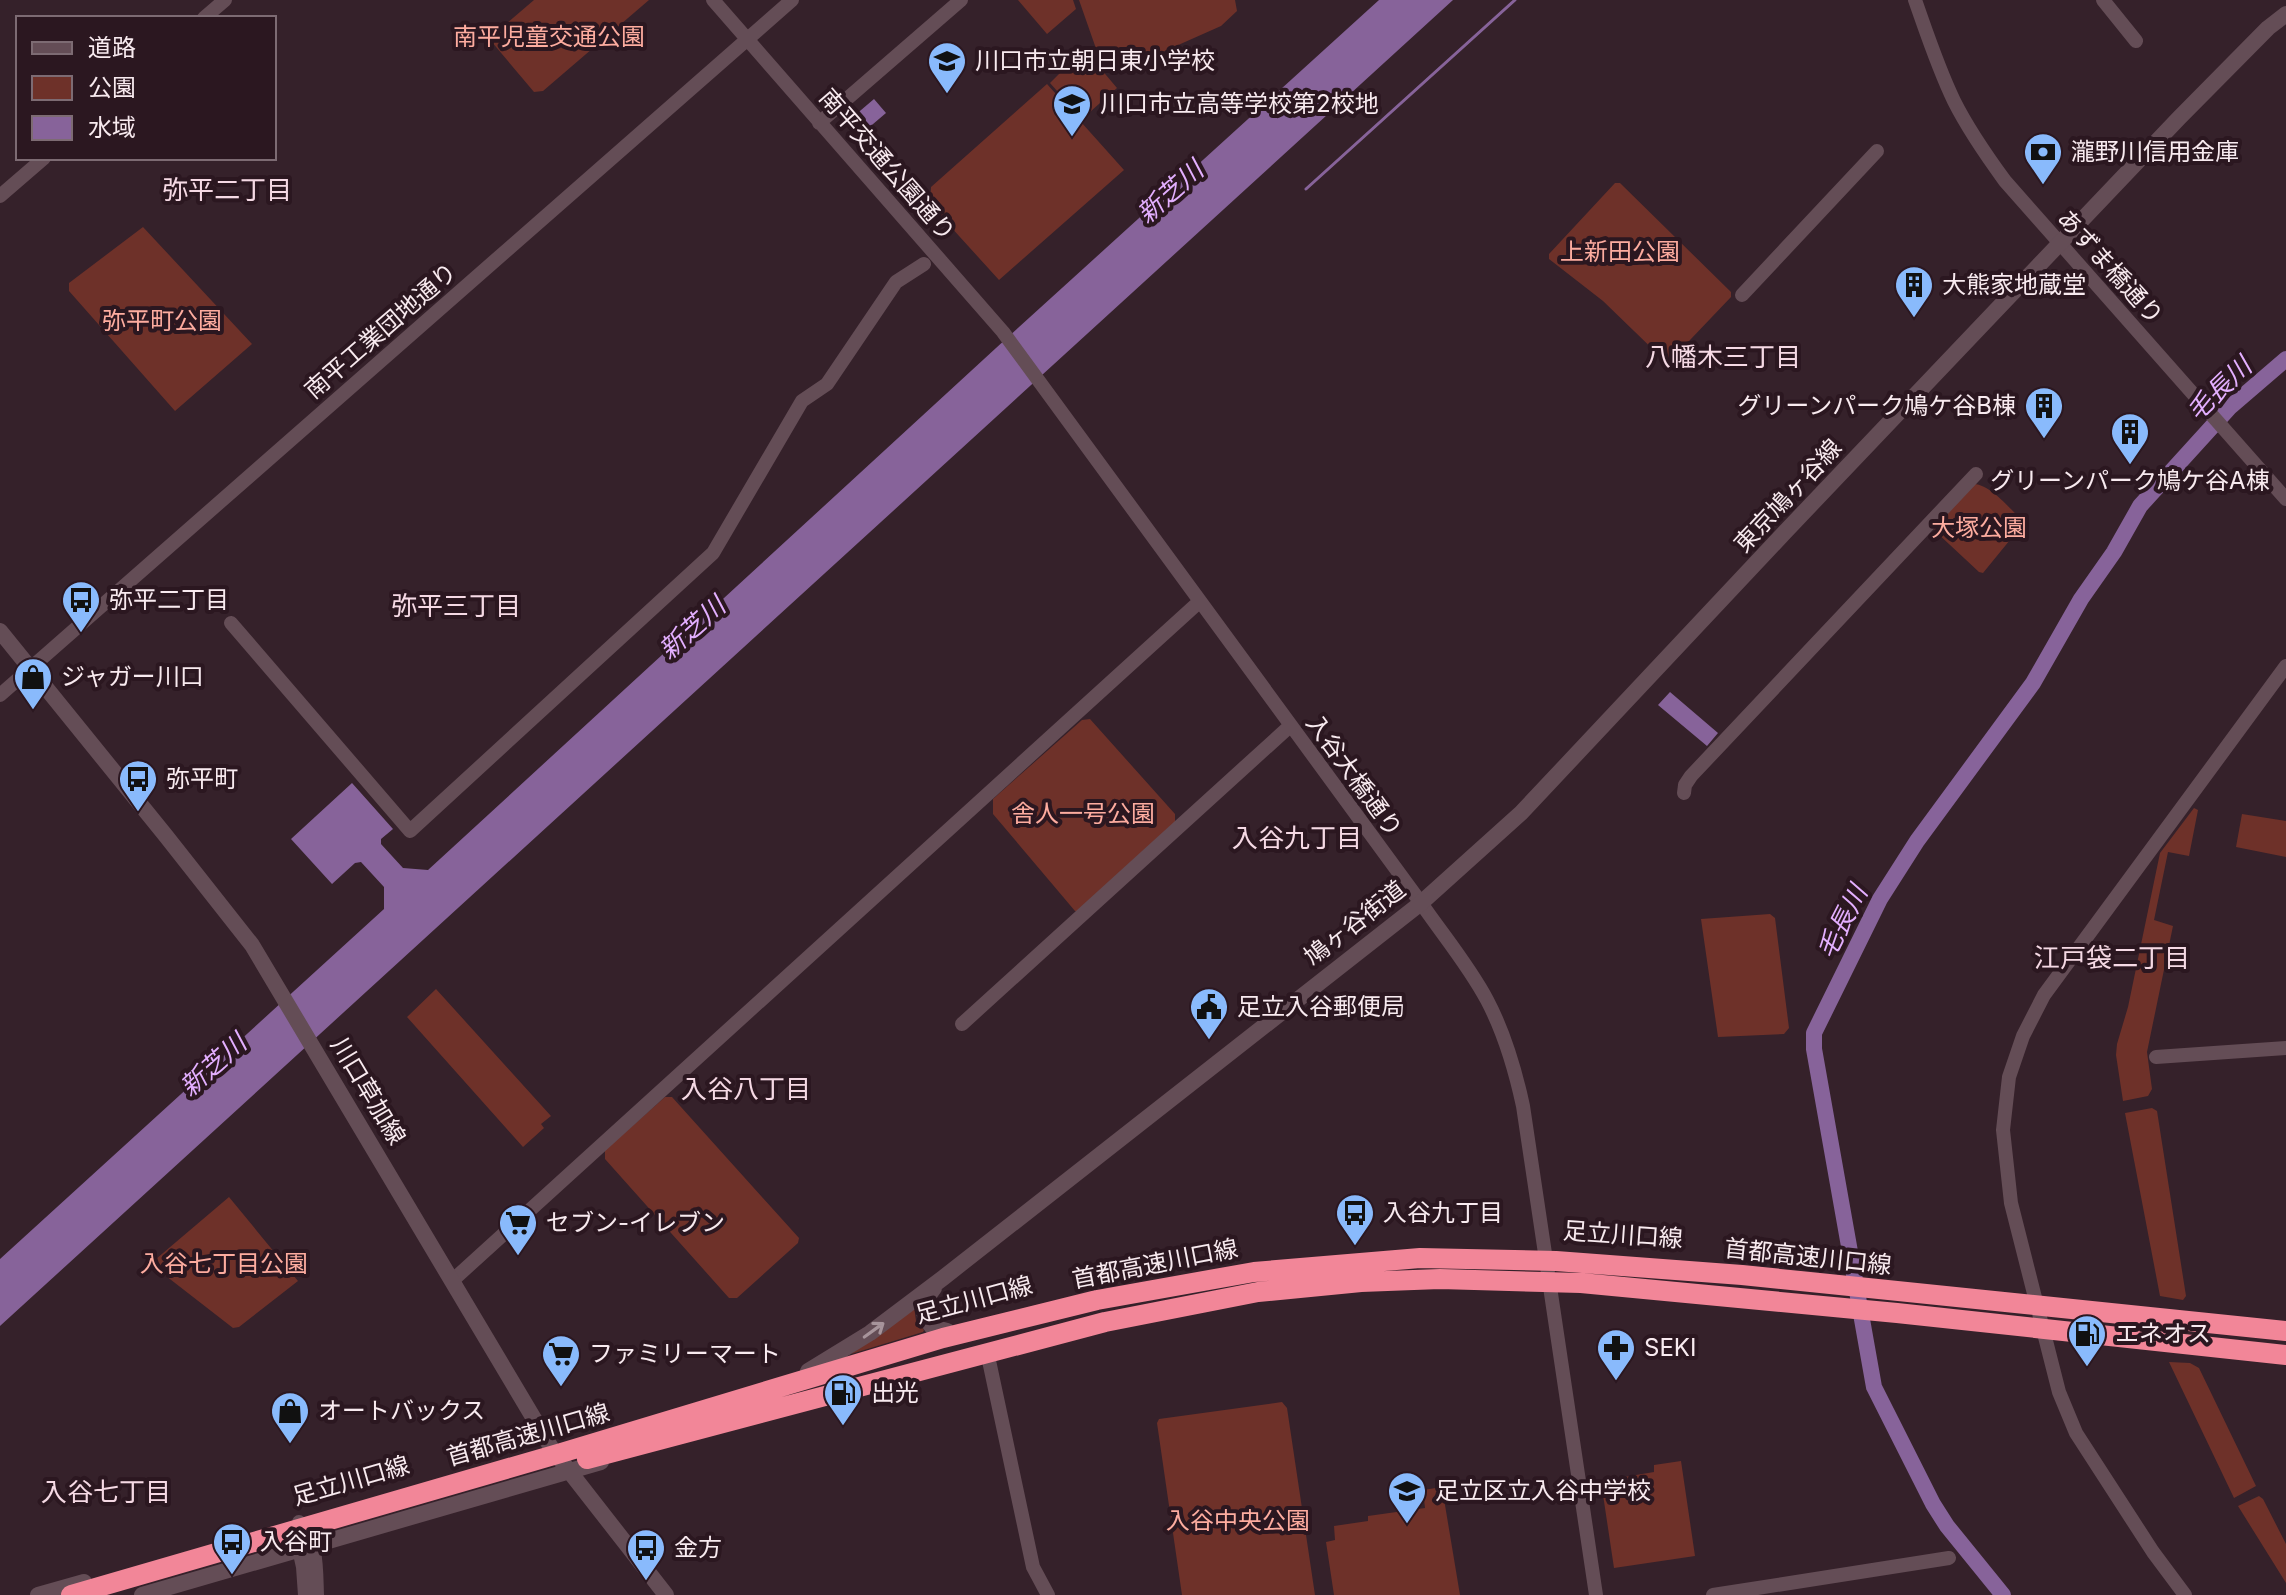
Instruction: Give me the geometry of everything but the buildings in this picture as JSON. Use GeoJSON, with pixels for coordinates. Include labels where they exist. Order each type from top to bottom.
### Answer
{"type":"FeatureCollection","features":[{"type":"Feature","properties":{"kind":"highway","name":"首都高速川口線"},"geometry":{"type":"LineString","coordinates":[[71,1595],[943,1338],[1111,1297],[1254,1272],[1420,1258],[1556,1261],[1742,1275],[2286,1331]]}},
{"type":"Feature","properties":{"kind":"highway"},"geometry":{"type":"LineString","coordinates":[[693,1437],[773,1399],[982,1335],[1155,1294],[1266,1279],[1420,1266],[1578,1268],[1742,1275]]}},
{"type":"Feature","properties":{"kind":"highway","name":"首都高速川口線"},"geometry":{"type":"LineString","coordinates":[[112,1595],[570,1463],[940,1365],[1105,1322],[1258,1292],[1361,1282],[1505,1280],[1581,1283],[1897,1313],[2286,1358]]}},
{"type":"Feature","properties":{"kind":"highway"},"geometry":{"type":"LineString","coordinates":[[682,1410],[773,1399],[1103,1314],[1179,1299],[1258,1292]]}},
{"type":"Feature","properties":{"kind":"highway"},"geometry":{"type":"LineString","coordinates":[[1897,1313],[2001,1319],[2286,1345]]}},
{"type":"Feature","properties":{"kind":"main road","name":"東京鳩ヶ谷線"},"geometry":{"type":"LineString","coordinates":[[1561,771],[2198,98],[2286,14]]}},
{"type":"Feature","properties":{"kind":"main road","name":"川口草加線"},"geometry":{"type":"LineString","coordinates":[[0,631],[230,915],[273,977],[552,1449],[666,1595]]}},
{"type":"Feature","properties":{"kind":"main road","name":"鳩ヶ谷街道"},"geometry":{"type":"LineString","coordinates":[[808,1371],[870,1333],[943,1278],[1421,903],[1521,813],[1561,771]]}},
{"type":"Feature","properties":{"kind":"main road","name":"足立川口線"},"geometry":{"type":"LineString","coordinates":[[38,1595],[552,1449],[947,1331],[1132,1286],[1253,1265],[1360,1254],[1544,1253],[1668,1261],[2286,1324]]}},
{"type":"Feature","properties":{"kind":"main road","name":"鳩ヶ谷街道"},"geometry":{"type":"LineString","coordinates":[[943,1278],[922,1308],[932,1327],[947,1331]]}},
{"type":"Feature","properties":{"kind":"main road"},"geometry":{"type":"LineString","coordinates":[[142,1595],[570,1470],[988,1356],[1137,1320],[1277,1296],[1412,1286],[1550,1288],[1702,1299],[2045,1337],[2286,1358]]}},
{"type":"Feature","properties":{"kind":"street"},"geometry":{"type":"LineString","coordinates":[[206,16],[225,0]]}},
{"type":"Feature","properties":{"kind":"street","name":"南平交通公園通り"},"geometry":{"type":"LineString","coordinates":[[713,0],[987,312],[1025,361]]}},
{"type":"Feature","properties":{"kind":"street","name":"南平工業団地通り"},"geometry":{"type":"LineString","coordinates":[[0,695],[792,0]]}},
{"type":"Feature","properties":{"kind":"street"},"geometry":{"type":"LineString","coordinates":[[819,123],[961,0]]}},
{"type":"Feature","properties":{"kind":"street"},"geometry":{"type":"LineString","coordinates":[[2103,0],[2136,41]]}},
{"type":"Feature","properties":{"kind":"street","name":"あずま橋通り"},"geometry":{"type":"LineString","coordinates":[[1918,1],[1942,75],[1970,130],[2005,181],[2286,499]]}},
{"type":"Feature","properties":{"kind":"street"},"geometry":{"type":"LineString","coordinates":[[1742,295],[1877,151]]}},
{"type":"Feature","properties":{"kind":"street"},"geometry":{"type":"LineString","coordinates":[[0,196],[42,160]]}},
{"type":"Feature","properties":{"kind":"street"},"geometry":{"type":"LineString","coordinates":[[231,623],[410,831],[713,553],[802,401],[827,384],[896,282],[924,264]]}},
{"type":"Feature","properties":{"kind":"street","name":"入谷大橋通り"},"geometry":{"type":"LineString","coordinates":[[1025,361],[1421,903],[1487,1001],[1510,1056],[1523,1106],[1596,1595]]}},
{"type":"Feature","properties":{"kind":"street"},"geometry":{"type":"LineString","coordinates":[[1684,793],[1691,776],[1976,474]]}},
{"type":"Feature","properties":{"kind":"street"},"geometry":{"type":"LineString","coordinates":[[453,1280],[1199,602]]}},
{"type":"Feature","properties":{"kind":"street"},"geometry":{"type":"LineString","coordinates":[[2185,1595],[2153,1552],[2076,1433],[2059,1392],[2011,1203],[2003,1130],[2009,1077],[2023,1036],[2044,995],[2286,666]]}},
{"type":"Feature","properties":{"kind":"street"},"geometry":{"type":"LineString","coordinates":[[962,1024],[1290,726]]}},
{"type":"Feature","properties":{"kind":"street"},"geometry":{"type":"LineString","coordinates":[[2156,1057],[2286,1048]]}},
{"type":"Feature","properties":{"kind":"street"},"geometry":{"type":"LineString","coordinates":[[988,1356],[1033,1567],[1048,1595]]}},
{"type":"Feature","properties":{"kind":"street"},"geometry":{"type":"LineString","coordinates":[[298,1521],[295,1535],[316,1563],[317,1595]]}},
{"type":"Feature","properties":{"kind":"street"},"geometry":{"type":"LineString","coordinates":[[305,1595],[303,1567],[306,1547]]}},
{"type":"Feature","properties":{"kind":"street"},"geometry":{"type":"LineString","coordinates":[[1713,1595],[1949,1558]]}},
{"type":"Feature","properties":{"kind":"green space","name":"南平児童交通公園"},"geometry":{"type":"Polygon","coordinates":[[[534,0],[649,0],[543,91],[534,92],[491,41],[492,36],[534,0]]]}},
{"type":"Feature","properties":{"kind":"green space"},"geometry":{"type":"Polygon","coordinates":[[[1018,0],[1073,0],[1076,9],[1047,34],[1018,0]]]}},
{"type":"Feature","properties":{"kind":"green space"},"geometry":{"type":"Polygon","coordinates":[[[1079,0],[1235,0],[1237,11],[1221,26],[1114,71],[1100,60],[1079,0]]]}},
{"type":"Feature","properties":{"kind":"green space"},"geometry":{"type":"Polygon","coordinates":[[[1084,49],[1117,88],[1082,119],[1050,83],[1084,49]]]}},
{"type":"Feature","properties":{"kind":"green space"},"geometry":{"type":"Polygon","coordinates":[[[1047,84],[1124,170],[999,280],[930,204],[931,187],[1047,84]]]}},
{"type":"Feature","properties":{"kind":"green space","name":"上新田公園"},"geometry":{"type":"Polygon","coordinates":[[[1615,183],[1620,183],[1731,292],[1731,297],[1670,361],[1665,361],[1603,301],[1549,259],[1549,254],[1615,183]]]}},
{"type":"Feature","properties":{"kind":"green space","name":"弥平町公園"},"geometry":{"type":"Polygon","coordinates":[[[143,227],[252,344],[175,411],[69,291],[69,283],[143,227]]]}},
{"type":"Feature","properties":{"kind":"green space","name":"大塚公園"},"geometry":{"type":"Polygon","coordinates":[[[1974,484],[1993,493],[2023,524],[1983,573],[1934,527],[1974,484]]]}},
{"type":"Feature","properties":{"kind":"green space","name":"舎人一号公園"},"geometry":{"type":"Polygon","coordinates":[[[1090,719],[1175,814],[1175,824],[1079,911],[1075,911],[993,814],[993,799],[1082,720],[1090,719]]]}},
{"type":"Feature","properties":{"kind":"green space"},"geometry":{"type":"Polygon","coordinates":[[[2194,808],[2198,810],[2189,856],[2168,852],[2154,920],[2173,926],[2147,1052],[2152,1089],[2148,1096],[2123,1101],[2117,1044],[2128,1007],[2160,853],[2194,808]]]}},
{"type":"Feature","properties":{"kind":"green space"},"geometry":{"type":"Polygon","coordinates":[[[2242,814],[2286,821],[2286,857],[2236,847],[2242,814]]]}},
{"type":"Feature","properties":{"kind":"green space"},"geometry":{"type":"Polygon","coordinates":[[[1770,914],[1775,918],[1789,1028],[1784,1034],[1718,1037],[1701,919],[1770,914]]]}},
{"type":"Feature","properties":{"kind":"green space"},"geometry":{"type":"Polygon","coordinates":[[[436,989],[551,1116],[541,1124],[544,1128],[523,1147],[407,1017],[436,989]]]}},
{"type":"Feature","properties":{"kind":"green space"},"geometry":{"type":"Polygon","coordinates":[[[665,1097],[672,1097],[799,1238],[798,1243],[737,1298],[729,1298],[605,1159],[605,1150],[665,1097]]]}},
{"type":"Feature","properties":{"kind":"green space"},"geometry":{"type":"Polygon","coordinates":[[[2152,1108],[2157,1111],[2186,1296],[2183,1300],[2160,1296],[2125,1113],[2152,1108]]]}},
{"type":"Feature","properties":{"kind":"green space","name":"入谷七丁目公園"},"geometry":{"type":"Polygon","coordinates":[[[229,1197],[298,1281],[239,1327],[233,1328],[157,1269],[156,1259],[229,1197]]]}},
{"type":"Feature","properties":{"kind":"green space"},"geometry":{"type":"Polygon","coordinates":[[[914,1306],[916,1321],[923,1332],[851,1354],[914,1306]]]}},
{"type":"Feature","properties":{"kind":"green space"},"geometry":{"type":"Polygon","coordinates":[[[2169,1362],[2190,1363],[2199,1368],[2256,1486],[2234,1498],[2169,1362]]]}},
{"type":"Feature","properties":{"kind":"green space","name":"入谷中央公園"},"geometry":{"type":"Polygon","coordinates":[[[1282,1402],[1287,1408],[1315,1595],[1182,1595],[1157,1423],[1159,1419],[1282,1402]]]}},
{"type":"Feature","properties":{"kind":"green space"},"geometry":{"type":"Polygon","coordinates":[[[1681,1461],[1695,1556],[1614,1568],[1602,1488],[1613,1487],[1612,1479],[1654,1472],[1654,1465],[1681,1461]]]}},
{"type":"Feature","properties":{"kind":"green space"},"geometry":{"type":"Polygon","coordinates":[[[1442,1487],[1460,1595],[1334,1595],[1326,1542],[1335,1540],[1334,1526],[1368,1521],[1368,1516],[1425,1508],[1423,1490],[1442,1487]]]}},
{"type":"Feature","properties":{"kind":"green space"},"geometry":{"type":"Polygon","coordinates":[[[2259,1496],[2286,1544],[2286,1583],[2238,1506],[2259,1496]]]}},
{"type":"Feature","properties":{"kind":"water","name":"新芝川"},"geometry":{"type":"Polygon","coordinates":[[[1379,0],[1453,0],[0,1326],[0,1259],[384,909],[384,887],[361,862],[355,863],[332,884],[291,839],[352,783],[393,829],[381,839],[381,844],[403,868],[428,870],[1379,0]]]}},
{"type":"Feature","properties":{"kind":"water"},"geometry":{"type":"Polygon","coordinates":[[[874,99],[886,113],[859,136],[847,122],[874,99]]]}},
{"type":"Feature","properties":{"kind":"water"},"geometry":{"type":"Polygon","coordinates":[[[1670,692],[1718,733],[1707,746],[1658,705],[1670,692]]]}},
{"type":"Feature","properties":{"kind":"waterway"},"geometry":{"type":"LineString","coordinates":[[1306,189],[1515,0]]}},
{"type":"Feature","properties":{"kind":"waterway","name":"毛長川"},"geometry":{"type":"LineString","coordinates":[[2003,1595],[1933,1504],[1874,1387],[1814,1049],[1814,1033],[1880,899],[1917,841],[2033,683],[2140,506],[2229,408],[2286,359]]}},
{"type":"Feature","properties":{"kind":"place","name":"川口市立朝日東小学校"},"geometry":{"type":"Point","coordinates":[947,95]}},
{"type":"Feature","properties":{"kind":"place","name":"川口市立高等学校第2校地"},"geometry":{"type":"Point","coordinates":[1072,138]}},
{"type":"Feature","properties":{"kind":"place","name":"瀧野川信用金庫"},"geometry":{"type":"Point","coordinates":[2043,186]}},
{"type":"Feature","properties":{"kind":"place","name":"大熊家地蔵堂"},"geometry":{"type":"Point","coordinates":[1914,319]}},
{"type":"Feature","properties":{"kind":"place","name":"グリーンパーク鳩ケ谷B棟"},"geometry":{"type":"Point","coordinates":[2044,440]}},
{"type":"Feature","properties":{"kind":"place","name":"グリーンパーク鳩ケ谷A棟"},"geometry":{"type":"Point","coordinates":[2130,466]}},
{"type":"Feature","properties":{"kind":"place","name":"弥平二丁目"},"geometry":{"type":"Point","coordinates":[81,634]}},
{"type":"Feature","properties":{"kind":"place","name":"ジャガー川口"},"geometry":{"type":"Point","coordinates":[33,711]}},
{"type":"Feature","properties":{"kind":"place","name":"弥平町"},"geometry":{"type":"Point","coordinates":[138,813]}},
{"type":"Feature","properties":{"kind":"place","name":"足立入谷郵便局"},"geometry":{"type":"Point","coordinates":[1209,1041]}},
{"type":"Feature","properties":{"kind":"place","name":"入谷九丁目"},"geometry":{"type":"Point","coordinates":[1355,1247]}},
{"type":"Feature","properties":{"kind":"place","name":"セブン-イレブン"},"geometry":{"type":"Point","coordinates":[518,1257]}},
{"type":"Feature","properties":{"kind":"place","name":"エネオス"},"geometry":{"type":"Point","coordinates":[2087,1368]}},
{"type":"Feature","properties":{"kind":"place","name":"SEKI"},"geometry":{"type":"Point","coordinates":[1616,1382]}},
{"type":"Feature","properties":{"kind":"place","name":"ファミリーマート"},"geometry":{"type":"Point","coordinates":[561,1388]}},
{"type":"Feature","properties":{"kind":"place","name":"出光"},"geometry":{"type":"Point","coordinates":[843,1427]}},
{"type":"Feature","properties":{"kind":"place","name":"オートバックス"},"geometry":{"type":"Point","coordinates":[290,1445]}},
{"type":"Feature","properties":{"kind":"place","name":"足立区立入谷中学校"},"geometry":{"type":"Point","coordinates":[1407,1525]}},
{"type":"Feature","properties":{"kind":"place","name":"入谷町"},"geometry":{"type":"Point","coordinates":[232,1576]}},
{"type":"Feature","properties":{"kind":"place","name":"金方"},"geometry":{"type":"Point","coordinates":[646,1582]}},
{"type":"Feature","properties":{"kind":"district","name":"弥平二丁目"},"geometry":{"type":"Point","coordinates":[227,190]}},
{"type":"Feature","properties":{"kind":"district","name":"八幡木三丁目"},"geometry":{"type":"Point","coordinates":[1723,357]}},
{"type":"Feature","properties":{"kind":"district","name":"弥平三丁目"},"geometry":{"type":"Point","coordinates":[456,606]}},
{"type":"Feature","properties":{"kind":"district","name":"入谷九丁目"},"geometry":{"type":"Point","coordinates":[1297,838]}},
{"type":"Feature","properties":{"kind":"district","name":"江戸袋二丁目"},"geometry":{"type":"Point","coordinates":[2112,958]}},
{"type":"Feature","properties":{"kind":"district","name":"入谷八丁目"},"geometry":{"type":"Point","coordinates":[746,1089]}},
{"type":"Feature","properties":{"kind":"district","name":"入谷七丁目"},"geometry":{"type":"Point","coordinates":[106,1492]}}]}
